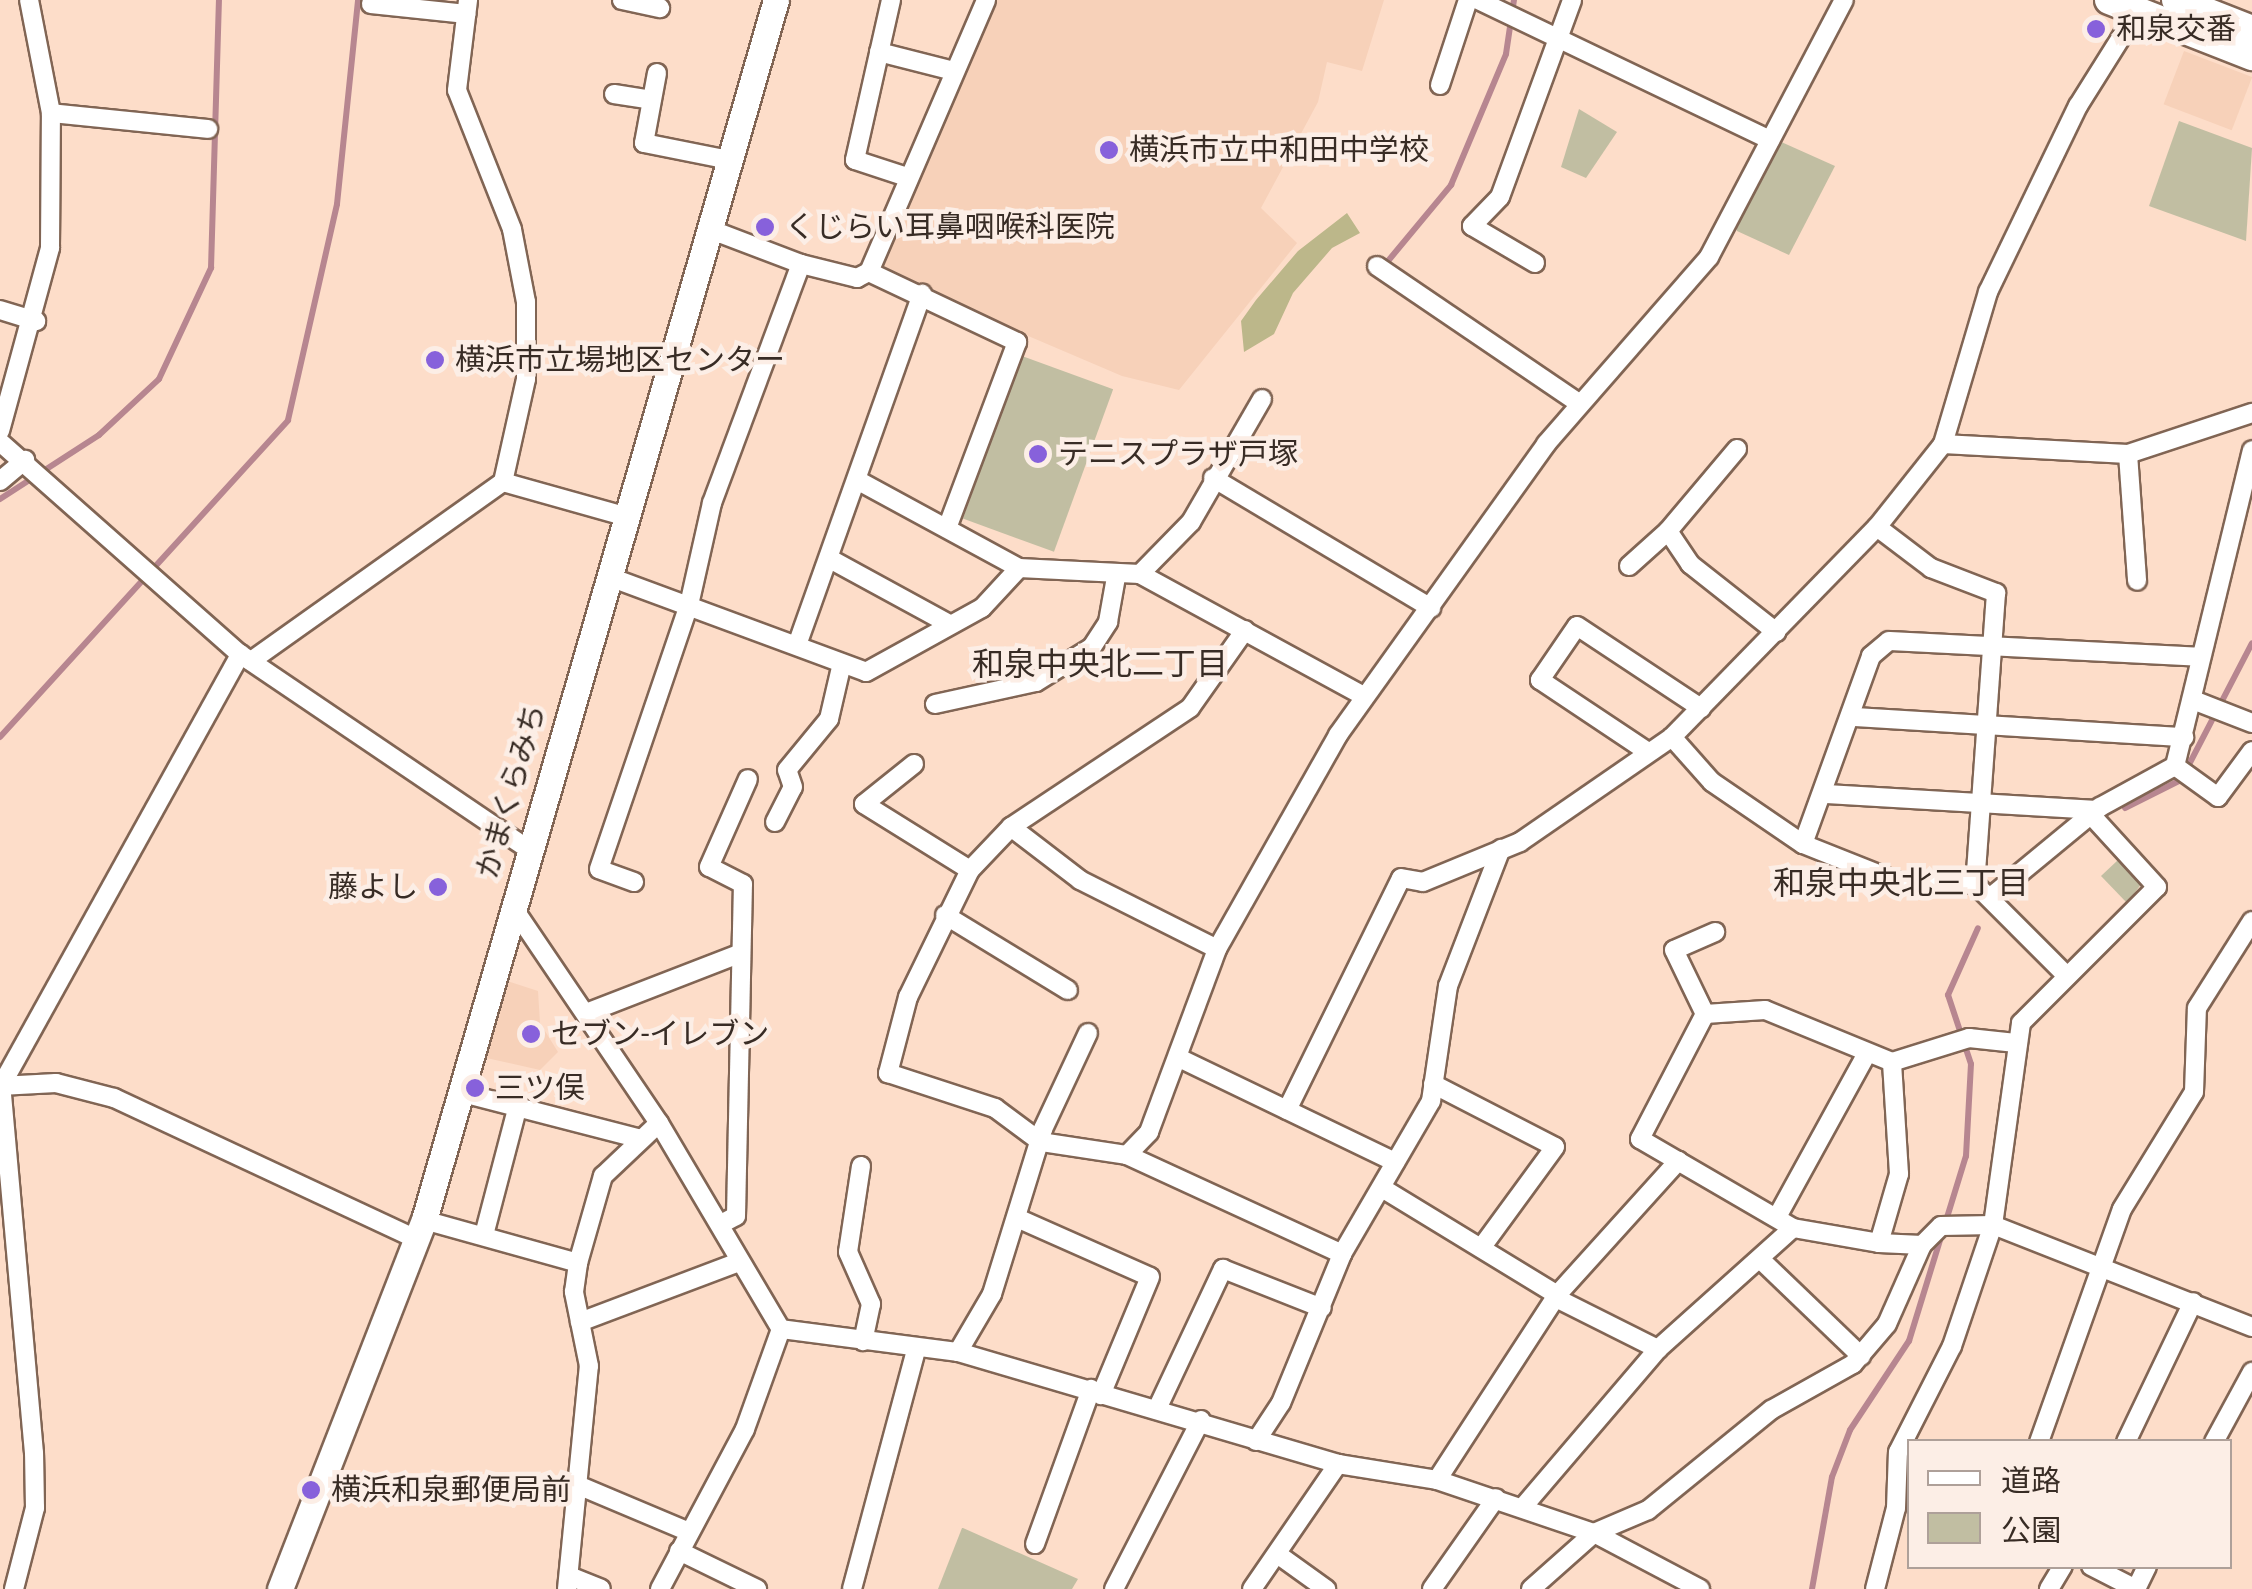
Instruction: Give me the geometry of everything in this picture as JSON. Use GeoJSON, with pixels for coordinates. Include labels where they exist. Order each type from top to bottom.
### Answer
{"type":"FeatureCollection","features":[{"type":"Feature","properties":{"kind":"main road","name":"かまくらみち"},"geometry":{"type":"LineString","coordinates":[[280,1589],[420,1230],[776,0]]}},
{"type":"Feature","properties":{"kind":"main road"},"geometry":{"type":"LineString","coordinates":[[2109,0],[2252,56]]}},
{"type":"Feature","properties":{"kind":"main road"},"geometry":{"type":"LineString","coordinates":[[2176,0],[2252,30]]}},
{"type":"Feature","properties":{"kind":"street"},"geometry":{"type":"LineString","coordinates":[[0,431],[36,321],[50,248],[51,113],[29,0]]}},
{"type":"Feature","properties":{"kind":"street"},"geometry":{"type":"LineString","coordinates":[[622,0],[660,8]]}},
{"type":"Feature","properties":{"kind":"street"},"geometry":{"type":"LineString","coordinates":[[891,0],[855,160],[907,177]]}},
{"type":"Feature","properties":{"kind":"street"},"geometry":{"type":"LineString","coordinates":[[709,229],[800,264],[857,278],[869,272],[950,70],[986,0]]}},
{"type":"Feature","properties":{"kind":"street"},"geometry":{"type":"LineString","coordinates":[[1440,85],[1468,0]]}},
{"type":"Feature","properties":{"kind":"street"},"geometry":{"type":"LineString","coordinates":[[1478,0],[1559,32],[1770,140]]}},
{"type":"Feature","properties":{"kind":"street"},"geometry":{"type":"LineString","coordinates":[[1536,263],[1472,226],[1500,197],[1572,0]]}},
{"type":"Feature","properties":{"kind":"street"},"geometry":{"type":"LineString","coordinates":[[1126,1155],[1149,1132],[1217,950],[1364,696],[1580,404],[1709,257],[1844,0]]}},
{"type":"Feature","properties":{"kind":"street"},"geometry":{"type":"LineString","coordinates":[[14,1589],[35,1471],[0,1086],[246,658],[503,482],[526,379],[526,302],[512,229],[457,90],[467,7],[371,4]]}},
{"type":"Feature","properties":{"kind":"street"},"geometry":{"type":"LineString","coordinates":[[1286,1110],[1401,878],[1423,882],[1500,849],[1672,736],[1877,526],[1943,444],[1988,292],[2078,106],[2138,12]]}},
{"type":"Feature","properties":{"kind":"street"},"geometry":{"type":"LineString","coordinates":[[879,52],[950,70]]}},
{"type":"Feature","properties":{"kind":"street"},"geometry":{"type":"LineString","coordinates":[[657,74],[644,142],[729,160]]}},
{"type":"Feature","properties":{"kind":"street"},"geometry":{"type":"LineString","coordinates":[[614,94],[652,100]]}},
{"type":"Feature","properties":{"kind":"street"},"geometry":{"type":"LineString","coordinates":[[51,113],[208,130]]}},
{"type":"Feature","properties":{"kind":"street"},"geometry":{"type":"LineString","coordinates":[[634,882],[598,869],[689,606],[712,503],[800,264]]}},
{"type":"Feature","properties":{"kind":"street"},"geometry":{"type":"LineString","coordinates":[[1377,266],[1580,404]]}},
{"type":"Feature","properties":{"kind":"street"},"geometry":{"type":"LineString","coordinates":[[869,272],[1016,342],[948,526]]}},
{"type":"Feature","properties":{"kind":"street"},"geometry":{"type":"LineString","coordinates":[[797,645],[922,294]]}},
{"type":"Feature","properties":{"kind":"street"},"geometry":{"type":"LineString","coordinates":[[0,310],[36,321]]}},
{"type":"Feature","properties":{"kind":"street"},"geometry":{"type":"LineString","coordinates":[[1149,579],[1235,457],[1262,399]]}},
{"type":"Feature","properties":{"kind":"street"},"geometry":{"type":"LineString","coordinates":[[1943,444],[2128,454],[2252,413]]}},
{"type":"Feature","properties":{"kind":"street"},"geometry":{"type":"LineString","coordinates":[[0,442],[47,479],[246,658],[528,849]]}},
{"type":"Feature","properties":{"kind":"street"},"geometry":{"type":"LineString","coordinates":[[1629,566],[1668,531],[1737,449]]}},
{"type":"Feature","properties":{"kind":"street"},"geometry":{"type":"LineString","coordinates":[[2183,772],[2184,736],[2200,703],[2200,657],[2252,450]]}},
{"type":"Feature","properties":{"kind":"street"},"geometry":{"type":"LineString","coordinates":[[2128,454],[2137,581]]}},
{"type":"Feature","properties":{"kind":"street"},"geometry":{"type":"LineString","coordinates":[[0,482],[26,461]]}},
{"type":"Feature","properties":{"kind":"street"},"geometry":{"type":"LineString","coordinates":[[857,480],[948,526],[1019,568],[1149,579],[1364,696]]}},
{"type":"Feature","properties":{"kind":"street"},"geometry":{"type":"LineString","coordinates":[[1218,480],[1431,608]]}},
{"type":"Feature","properties":{"kind":"street"},"geometry":{"type":"LineString","coordinates":[[503,482],[624,516]]}},
{"type":"Feature","properties":{"kind":"street"},"geometry":{"type":"LineString","coordinates":[[1877,526],[1931,568],[1996,594],[1976,884]]}},
{"type":"Feature","properties":{"kind":"street"},"geometry":{"type":"LineString","coordinates":[[1668,531],[1690,564],[1776,632]]}},
{"type":"Feature","properties":{"kind":"street"},"geometry":{"type":"LineString","coordinates":[[830,559],[949,624]]}},
{"type":"Feature","properties":{"kind":"street"},"geometry":{"type":"LineString","coordinates":[[607,576],[866,672],[982,608],[1019,568]]}},
{"type":"Feature","properties":{"kind":"street"},"geometry":{"type":"LineString","coordinates":[[935,704],[1036,682],[1092,647],[1108,622],[1116,577]]}},
{"type":"Feature","properties":{"kind":"street"},"geometry":{"type":"LineString","coordinates":[[1648,752],[1540,680],[1577,626],[1700,708]]}},
{"type":"Feature","properties":{"kind":"street"},"geometry":{"type":"LineString","coordinates":[[1245,630],[1190,708],[1011,827],[970,870],[908,998],[888,1073],[995,1108],[1041,1142],[1126,1155],[1342,1254]]}},
{"type":"Feature","properties":{"kind":"street"},"geometry":{"type":"LineString","coordinates":[[1803,844],[1827,794],[1855,717],[1871,656],[1889,641],[2200,657]]}},
{"type":"Feature","properties":{"kind":"street"},"geometry":{"type":"LineString","coordinates":[[776,822],[793,786],[787,770],[829,719],[842,664]]}},
{"type":"Feature","properties":{"kind":"street"},"geometry":{"type":"LineString","coordinates":[[2200,703],[2244,715]]}},
{"type":"Feature","properties":{"kind":"street"},"geometry":{"type":"LineString","coordinates":[[1855,717],[2184,736]]}},
{"type":"Feature","properties":{"kind":"street"},"geometry":{"type":"LineString","coordinates":[[1672,736],[1712,782],[1803,844],[1901,882],[1976,884],[2067,976]]}},
{"type":"Feature","properties":{"kind":"street"},"geometry":{"type":"LineString","coordinates":[[2183,772],[2218,797],[2252,751]]}},
{"type":"Feature","properties":{"kind":"street"},"geometry":{"type":"LineString","coordinates":[[914,764],[864,804],[970,870]]}},
{"type":"Feature","properties":{"kind":"street"},"geometry":{"type":"LineString","coordinates":[[1999,903],[2096,816],[2183,772]]}},
{"type":"Feature","properties":{"kind":"street"},"geometry":{"type":"LineString","coordinates":[[721,1224],[736,1216],[743,884],[709,867],[748,779]]}},
{"type":"Feature","properties":{"kind":"street"},"geometry":{"type":"LineString","coordinates":[[1827,794],[1981,803],[2096,816],[2158,887],[2020,1024],[1994,1225],[1952,1346],[1898,1452],[1896,1508],[1875,1589]]}},
{"type":"Feature","properties":{"kind":"street"},"geometry":{"type":"LineString","coordinates":[[1011,827],[1080,880],[1217,950]]}},
{"type":"Feature","properties":{"kind":"street"},"geometry":{"type":"LineString","coordinates":[[1256,1441],[1322,1308],[1342,1254],[1382,1188],[1434,1084],[1448,986],[1500,849]]}},
{"type":"Feature","properties":{"kind":"street"},"geometry":{"type":"LineString","coordinates":[[512,906],[588,1012],[659,1122],[780,1329]]}},
{"type":"Feature","properties":{"kind":"street"},"geometry":{"type":"LineString","coordinates":[[945,915],[1068,990]]}},
{"type":"Feature","properties":{"kind":"street"},"geometry":{"type":"LineString","coordinates":[[2040,1439],[2107,1265],[2122,1209],[2194,1092],[2198,1008],[2252,921]]}},
{"type":"Feature","properties":{"kind":"street"},"geometry":{"type":"LineString","coordinates":[[1706,1014],[1674,950],[1715,932]]}},
{"type":"Feature","properties":{"kind":"street"},"geometry":{"type":"LineString","coordinates":[[588,1012],[740,953]]}},
{"type":"Feature","properties":{"kind":"street"},"geometry":{"type":"LineString","coordinates":[[1706,1014],[1765,1010],[1892,1062],[1962,1040],[2016,1043]]}},
{"type":"Feature","properties":{"kind":"street"},"geometry":{"type":"LineString","coordinates":[[1706,1014],[1640,1138],[1785,1222],[1879,1242],[1922,1245]]}},
{"type":"Feature","properties":{"kind":"street"},"geometry":{"type":"LineString","coordinates":[[958,1352],[992,1294],[1041,1142],[1088,1033]]}},
{"type":"Feature","properties":{"kind":"street"},"geometry":{"type":"LineString","coordinates":[[1523,1508],[1658,1349],[1760,1259],[1785,1222],[1867,1053]]}},
{"type":"Feature","properties":{"kind":"street"},"geometry":{"type":"LineString","coordinates":[[1179,1058],[1395,1162]]}},
{"type":"Feature","properties":{"kind":"street"},"geometry":{"type":"LineString","coordinates":[[1879,1242],[1899,1174],[1892,1062]]}},
{"type":"Feature","properties":{"kind":"street"},"geometry":{"type":"LineString","coordinates":[[0,1086],[56,1084],[114,1098],[420,1230],[484,1235],[578,1263]]}},
{"type":"Feature","properties":{"kind":"street"},"geometry":{"type":"LineString","coordinates":[[1434,1084],[1555,1148],[1481,1248]]}},
{"type":"Feature","properties":{"kind":"street"},"geometry":{"type":"LineString","coordinates":[[459,1092],[637,1138]]}},
{"type":"Feature","properties":{"kind":"street"},"geometry":{"type":"LineString","coordinates":[[484,1235],[517,1108]]}},
{"type":"Feature","properties":{"kind":"street"},"geometry":{"type":"LineString","coordinates":[[601,1589],[570,1583],[589,1366],[580,1322],[578,1263],[603,1176],[637,1138],[659,1122]]}},
{"type":"Feature","properties":{"kind":"street"},"geometry":{"type":"LineString","coordinates":[[1437,1480],[1558,1297],[1678,1160]]}},
{"type":"Feature","properties":{"kind":"street"},"geometry":{"type":"LineString","coordinates":[[861,1166],[848,1252],[872,1304],[863,1341]]}},
{"type":"Feature","properties":{"kind":"street"},"geometry":{"type":"LineString","coordinates":[[1382,1188],[1558,1297],[1658,1349]]}},
{"type":"Feature","properties":{"kind":"street"},"geometry":{"type":"LineString","coordinates":[[1017,1218],[1150,1277],[1096,1392],[1036,1544]]}},
{"type":"Feature","properties":{"kind":"street"},"geometry":{"type":"LineString","coordinates":[[1531,1589],[1594,1533],[1648,1510],[1771,1410],[1861,1356],[1887,1324],[1922,1245],[1940,1226],[1994,1225],[2107,1265],[2252,1327]]}},
{"type":"Feature","properties":{"kind":"street"},"geometry":{"type":"LineString","coordinates":[[1760,1259],[1861,1356]]}},
{"type":"Feature","properties":{"kind":"street"},"geometry":{"type":"LineString","coordinates":[[580,1322],[740,1262]]}},
{"type":"Feature","properties":{"kind":"street"},"geometry":{"type":"LineString","coordinates":[[1157,1410],[1224,1269],[1322,1308]]}},
{"type":"Feature","properties":{"kind":"street"},"geometry":{"type":"LineString","coordinates":[[2127,1439],[2193,1302]]}},
{"type":"Feature","properties":{"kind":"street"},"geometry":{"type":"LineString","coordinates":[[780,1329],[916,1350],[958,1352],[1200,1420],[1338,1464],[1437,1480],[1594,1533],[1700,1589]]}},
{"type":"Feature","properties":{"kind":"street"},"geometry":{"type":"LineString","coordinates":[[660,1589],[745,1428],[780,1329]]}},
{"type":"Feature","properties":{"kind":"street"},"geometry":{"type":"LineString","coordinates":[[852,1589],[916,1350]]}},
{"type":"Feature","properties":{"kind":"street"},"geometry":{"type":"LineString","coordinates":[[2216,1439],[2252,1372]]}},
{"type":"Feature","properties":{"kind":"street"},"geometry":{"type":"LineString","coordinates":[[1114,1589],[1200,1420]]}},
{"type":"Feature","properties":{"kind":"street"},"geometry":{"type":"LineString","coordinates":[[1252,1589],[1280,1556],[1338,1464]]}},
{"type":"Feature","properties":{"kind":"street"},"geometry":{"type":"LineString","coordinates":[[580,1486],[687,1532]]}},
{"type":"Feature","properties":{"kind":"street"},"geometry":{"type":"LineString","coordinates":[[1440,1587],[1496,1498]]}},
{"type":"Feature","properties":{"kind":"street"},"geometry":{"type":"LineString","coordinates":[[679,1551],[757,1589]]}},
{"type":"Feature","properties":{"kind":"street"},"geometry":{"type":"LineString","coordinates":[[1280,1556],[1326,1589]]}},
{"type":"Feature","properties":{"kind":"street"},"geometry":{"type":"LineString","coordinates":[[2096,1569],[2136,1589]]}},
{"type":"Feature","properties":{"kind":"shaded area","name":"横浜市立中和田中学校"},"geometry":{"type":"Polygon","coordinates":[[[993,0],[1384,0],[1362,71],[1327,62],[1318,102],[1261,208],[1297,243],[1179,390],[1122,376],[879,272],[993,0]]]}},
{"type":"Feature","properties":{"kind":"shaded area"},"geometry":{"type":"Polygon","coordinates":[[[2184,51],[2252,77],[2232,130],[2164,104],[2184,51]]]}},
{"type":"Feature","properties":{"kind":"shaded area"},"geometry":{"type":"Polygon","coordinates":[[[1347,213],[1360,233],[1332,248],[1293,293],[1274,334],[1244,352],[1241,321],[1256,300],[1298,251],[1347,213]]]}},
{"type":"Feature","properties":{"kind":"shaded area"},"geometry":{"type":"Polygon","coordinates":[[[504,980],[538,991],[540,1023],[558,1052],[540,1070],[482,1057],[504,980]]]}},
{"type":"Feature","properties":{"kind":"green space"},"geometry":{"type":"Polygon","coordinates":[[[1579,109],[1617,132],[1586,178],[1561,167],[1579,109]]]}},
{"type":"Feature","properties":{"kind":"green space"},"geometry":{"type":"Polygon","coordinates":[[[2179,121],[2252,148],[2246,241],[2149,206],[2179,121]]]}},
{"type":"Feature","properties":{"kind":"green space"},"geometry":{"type":"Polygon","coordinates":[[[1777,140],[1835,166],[1789,255],[1737,231],[1735,221],[1777,140]]]}},
{"type":"Feature","properties":{"kind":"green space","name":"テニスプラザ戸塚"},"geometry":{"type":"Polygon","coordinates":[[[1022,356],[1113,389],[1054,552],[963,519],[1022,356]]]}},
{"type":"Feature","properties":{"kind":"green space"},"geometry":{"type":"Polygon","coordinates":[[[2118,860],[2142,883],[2127,903],[2101,876],[2118,860]]]}},
{"type":"Feature","properties":{"kind":"green space"},"geometry":{"type":"Polygon","coordinates":[[[962,1528],[1078,1579],[1072,1589],[938,1589],[962,1528]]]}},
{"type":"Feature","properties":{"kind":"waterway"},"geometry":{"type":"LineString","coordinates":[[0,499],[99,435],[159,379],[211,268],[219,0]]}},
{"type":"Feature","properties":{"kind":"waterway"},"geometry":{"type":"LineString","coordinates":[[0,737],[288,420],[337,204],[358,0]]}},
{"type":"Feature","properties":{"kind":"waterway"},"geometry":{"type":"LineString","coordinates":[[1388,261],[1451,185],[1506,54],[1514,0]]}},
{"type":"Feature","properties":{"kind":"waterway"},"geometry":{"type":"LineString","coordinates":[[2125,808],[2181,780],[2252,643]]}},
{"type":"Feature","properties":{"kind":"waterway"},"geometry":{"type":"LineString","coordinates":[[1812,1589],[1832,1477],[1850,1430],[1909,1341],[1966,1156],[1971,1064],[1948,995],[1978,928]]}},
{"type":"Feature","properties":{"kind":"place","name":"和泉交番"},"geometry":{"type":"Point","coordinates":[2096,29]}},
{"type":"Feature","properties":{"kind":"place","name":"横浜市立中和田中学校"},"geometry":{"type":"Point","coordinates":[1109,150]}},
{"type":"Feature","properties":{"kind":"place","name":"くじらい耳鼻咽喉科医院"},"geometry":{"type":"Point","coordinates":[765,227]}},
{"type":"Feature","properties":{"kind":"place","name":"横浜市立場地区センター"},"geometry":{"type":"Point","coordinates":[435,360]}},
{"type":"Feature","properties":{"kind":"place","name":"テニスプラザ戸塚"},"geometry":{"type":"Point","coordinates":[1038,454]}},
{"type":"Feature","properties":{"kind":"place","name":"藤よし"},"geometry":{"type":"Point","coordinates":[438,887]}},
{"type":"Feature","properties":{"kind":"place","name":"セブン-イレブン"},"geometry":{"type":"Point","coordinates":[531,1034]}},
{"type":"Feature","properties":{"kind":"place","name":"三ツ俣"},"geometry":{"type":"Point","coordinates":[475,1088]}},
{"type":"Feature","properties":{"kind":"place","name":"横浜和泉郵便局前"},"geometry":{"type":"Point","coordinates":[311,1490]}},
{"type":"Feature","properties":{"kind":"district","name":"和泉中央北二丁目"},"geometry":{"type":"Point","coordinates":[1100,664]}},
{"type":"Feature","properties":{"kind":"district","name":"和泉中央北三丁目"},"geometry":{"type":"Point","coordinates":[1901,883]}}]}
